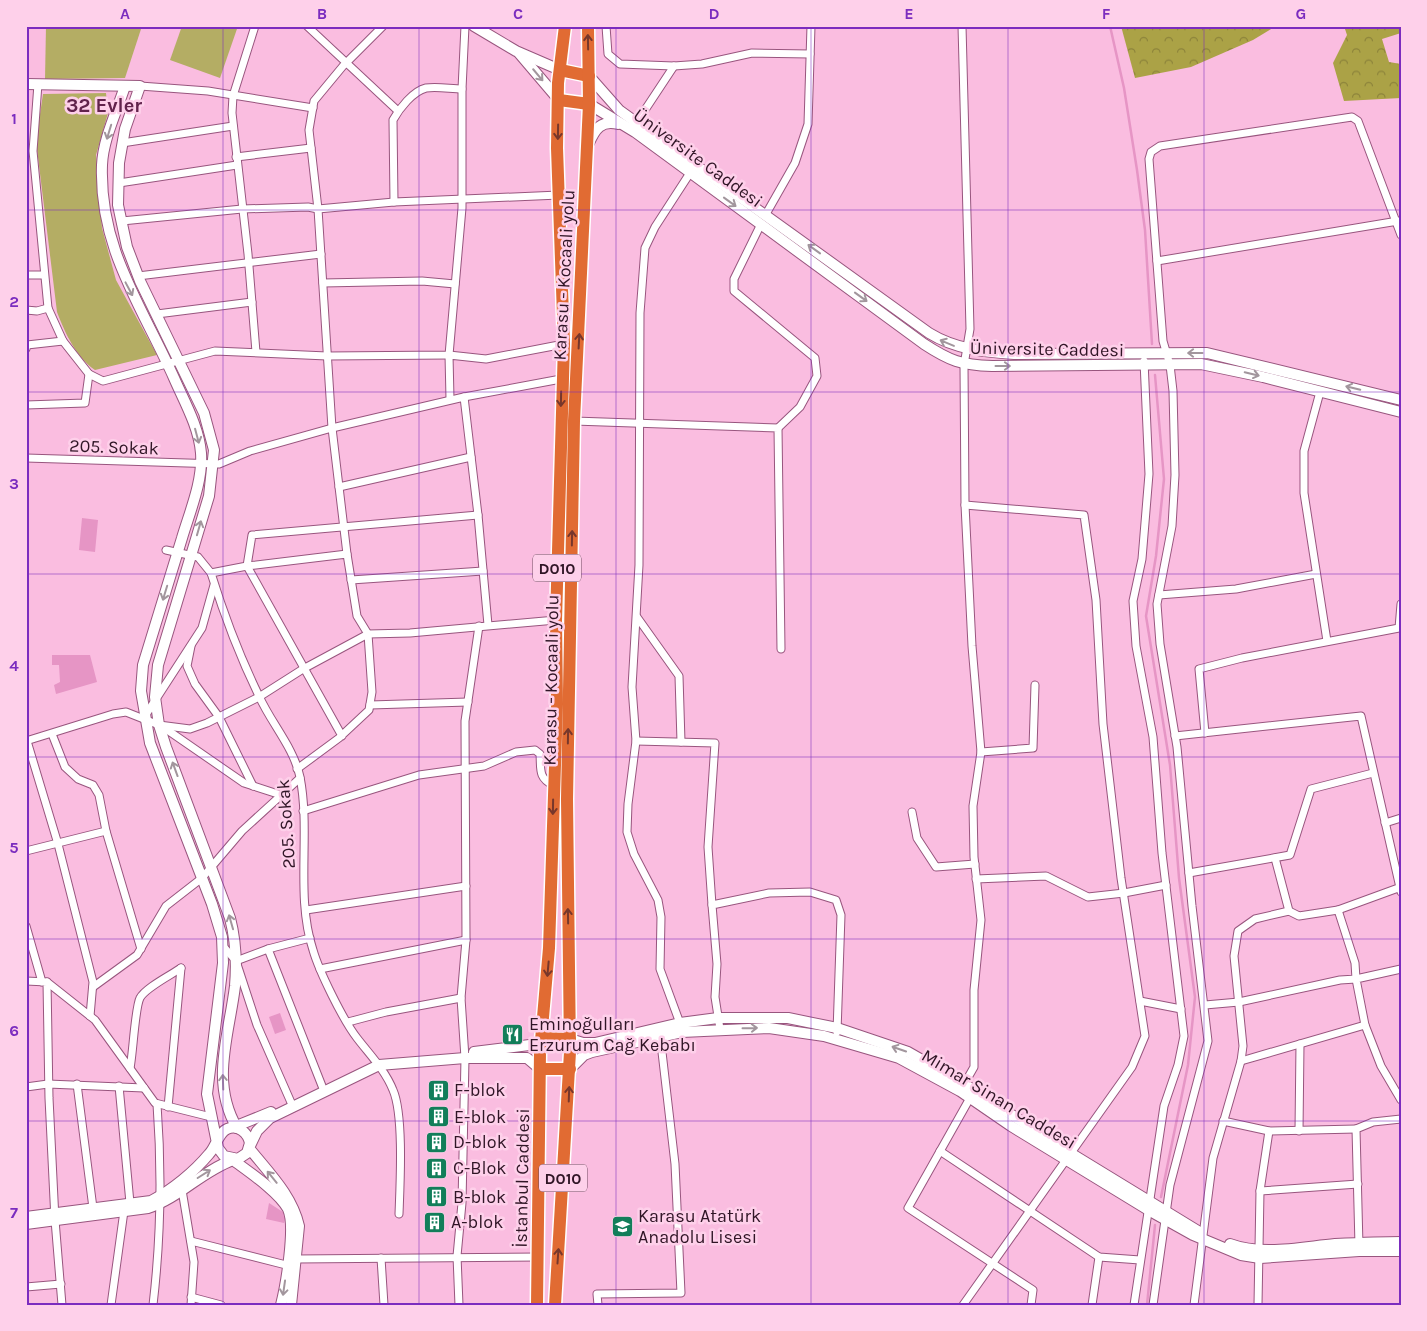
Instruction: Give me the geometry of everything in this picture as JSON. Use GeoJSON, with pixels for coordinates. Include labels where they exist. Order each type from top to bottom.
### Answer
{"type":"FeatureCollection","features":[{"type":"Feature","properties":{"kind":"highway","name":"Karasu - Kocaali yolu"},"geometry":{"type":"LineString","coordinates":[[540,1052],[549,948],[557,704],[556,620],[564,344],[558,100],[565,26]]}},
{"type":"Feature","properties":{"kind":"highway","name":"Karasu - Kocaali yolu"},"geometry":{"type":"LineString","coordinates":[[555,1305],[570,1069],[567,799],[574,422],[589,104],[588,26]]}},
{"type":"Feature","properties":{"kind":"highway"},"geometry":{"type":"LineString","coordinates":[[560,70],[589,76]]}},
{"type":"Feature","properties":{"kind":"highway"},"geometry":{"type":"LineString","coordinates":[[558,100],[589,104]]}},
{"type":"Feature","properties":{"kind":"highway"},"geometry":{"type":"LineString","coordinates":[[542,1038],[570,1039]]}},
{"type":"Feature","properties":{"kind":"highway","name":"İstanbul Caddesi"},"geometry":{"type":"LineString","coordinates":[[536,1305],[539,1257],[540,1052]]}},
{"type":"Feature","properties":{"kind":"highway"},"geometry":{"type":"LineString","coordinates":[[540,1068],[570,1069]]}},
{"type":"Feature","properties":{"kind":"main road"},"geometry":{"type":"LineString","coordinates":[[474,26],[516,51],[560,70]]}},
{"type":"Feature","properties":{"kind":"main road"},"geometry":{"type":"LineString","coordinates":[[516,51],[558,100]]}},
{"type":"Feature","properties":{"kind":"main road"},"geometry":{"type":"LineString","coordinates":[[589,76],[632,124],[929,334],[952,346],[990,353],[1014,354],[1207,353],[1401,400]]}},
{"type":"Feature","properties":{"kind":"main road"},"geometry":{"type":"LineString","coordinates":[[26,84],[140,86],[122,143],[118,205],[126,247],[157,314],[193,421],[201,452],[198,485],[143,665],[140,691],[150,744],[212,904],[222,945],[223,963],[207,1094],[211,1117],[220,1152],[234,1160],[274,1193],[287,1208],[292,1222],[293,1264],[291,1305]]}},
{"type":"Feature","properties":{"kind":"main road"},"geometry":{"type":"LineString","coordinates":[[125,86],[108,135],[102,165],[107,221],[115,256],[124,280],[204,413],[214,450],[209,496],[158,665],[155,697],[159,725],[230,918],[236,943],[232,1007],[222,1065],[224,1097],[235,1128],[246,1134],[249,1148],[290,1200],[299,1226],[293,1264],[281,1305]]}},
{"type":"Feature","properties":{"kind":"main road","name":"Üniversite Caddesi"},"geometry":{"type":"LineString","coordinates":[[589,104],[632,124],[690,172],[764,219],[924,344],[947,358],[964,365],[1144,366],[1201,364],[1225,368],[1401,412]]}},
{"type":"Feature","properties":{"kind":"main road"},"geometry":{"type":"LineString","coordinates":[[587,149],[592,136],[602,124],[609,122],[632,124]]}},
{"type":"Feature","properties":{"kind":"main road","name":"Mimar Sinan Caddesi"},"geometry":{"type":"LineString","coordinates":[[570,1039],[583,1043],[595,1043],[681,1027],[788,1018],[837,1028],[908,1052],[1070,1157]]}},
{"type":"Feature","properties":{"kind":"main road","name":"Mimar Sinan Caddesi"},"geometry":{"type":"LineString","coordinates":[[719,1024],[769,1028],[837,1040],[899,1058],[962,1087],[970,1098],[1167,1216],[1241,1255],[1359,1247],[1401,1242]]}},
{"type":"Feature","properties":{"kind":"main road","name":"Mimar Sinan Caddesi"},"geometry":{"type":"LineString","coordinates":[[570,1069],[592,1052],[660,1035],[681,1027]]}},
{"type":"Feature","properties":{"kind":"main road"},"geometry":{"type":"LineString","coordinates":[[161,1200],[200,1165],[218,1142],[222,1132],[292,1104],[378,1063],[523,1048],[537,1044],[542,1038]]}},
{"type":"Feature","properties":{"kind":"main road"},"geometry":{"type":"LineString","coordinates":[[465,1055],[527,1058],[540,1068]]}},
{"type":"Feature","properties":{"kind":"main road"},"geometry":{"type":"LineString","coordinates":[[26,1217],[54,1216],[127,1207],[161,1200],[182,1190],[204,1174],[243,1157],[257,1131],[270,1118],[292,1104]]}},
{"type":"Feature","properties":{"kind":"main road"},"geometry":{"type":"LineString","coordinates":[[26,1224],[93,1208],[127,1207]]}},
{"type":"Feature","properties":{"kind":"main road","name":"Mimar Sinan Caddesi"},"geometry":{"type":"LineString","coordinates":[[1359,1247],[1401,1251]]}},
{"type":"Feature","properties":{"kind":"street"},"geometry":{"type":"LineString","coordinates":[[255,26],[233,96],[233,126],[249,264],[256,352]]}},
{"type":"Feature","properties":{"kind":"street"},"geometry":{"type":"LineString","coordinates":[[307,26],[398,111]]}},
{"type":"Feature","properties":{"kind":"street"},"geometry":{"type":"LineString","coordinates":[[296,769],[342,736],[369,710],[372,692],[368,634],[357,616],[343,525],[332,428],[318,209],[309,130],[314,101],[347,62],[383,26]]}},
{"type":"Feature","properties":{"kind":"street"},"geometry":{"type":"LineString","coordinates":[[450,399],[449,355],[462,200],[462,89],[466,26]]}},
{"type":"Feature","properties":{"kind":"street"},"geometry":{"type":"LineString","coordinates":[[606,26],[608,54],[620,64],[674,66],[702,64],[752,53],[810,54]]}},
{"type":"Feature","properties":{"kind":"street"},"geometry":{"type":"LineString","coordinates":[[574,422],[778,428],[800,407],[817,376],[815,358],[734,291],[734,279],[795,163],[808,124],[811,26]]}},
{"type":"Feature","properties":{"kind":"street"},"geometry":{"type":"LineString","coordinates":[[962,26],[970,275],[970,329],[964,365],[966,505],[972,646],[981,752],[974,806],[975,864],[981,920],[974,990],[974,1067],[962,1087]]}},
{"type":"Feature","properties":{"kind":"street"},"geometry":{"type":"LineString","coordinates":[[632,124],[674,66]]}},
{"type":"Feature","properties":{"kind":"street"},"geometry":{"type":"LineString","coordinates":[[38,84],[33,152],[43,244],[43,275],[48,308],[63,341],[89,374],[104,381],[215,350],[327,356],[449,355],[486,359],[564,344]]}},
{"type":"Feature","properties":{"kind":"street"},"geometry":{"type":"LineString","coordinates":[[140,86],[208,91],[312,108]]}},
{"type":"Feature","properties":{"kind":"street"},"geometry":{"type":"LineString","coordinates":[[394,202],[392,120],[398,111],[425,88],[462,89]]}},
{"type":"Feature","properties":{"kind":"street"},"geometry":{"type":"LineString","coordinates":[[1154,1305],[1177,1154],[1202,1069],[1208,1041],[1175,736],[1160,644],[1157,604],[1172,526],[1175,475],[1173,391],[1170,364],[1162,341],[1149,159],[1151,152],[1160,146],[1352,117],[1358,121],[1398,221],[1401,235]]}},
{"type":"Feature","properties":{"kind":"street"},"geometry":{"type":"LineString","coordinates":[[122,143],[233,126]]}},
{"type":"Feature","properties":{"kind":"street"},"geometry":{"type":"LineString","coordinates":[[119,183],[311,148]]}},
{"type":"Feature","properties":{"kind":"street"},"geometry":{"type":"LineString","coordinates":[[681,1027],[660,968],[661,917],[658,900],[634,854],[627,832],[628,804],[636,741],[632,687],[638,617],[640,313],[645,248],[655,226],[690,172]]}},
{"type":"Feature","properties":{"kind":"street"},"geometry":{"type":"LineString","coordinates":[[122,221],[242,209],[308,207],[318,209],[394,202],[559,195]]}},
{"type":"Feature","properties":{"kind":"street"},"geometry":{"type":"LineString","coordinates":[[1157,262],[1398,221]]}},
{"type":"Feature","properties":{"kind":"street"},"geometry":{"type":"LineString","coordinates":[[138,276],[321,254]]}},
{"type":"Feature","properties":{"kind":"street"},"geometry":{"type":"LineString","coordinates":[[26,275],[43,275]]}},
{"type":"Feature","properties":{"kind":"street"},"geometry":{"type":"LineString","coordinates":[[323,283],[422,281],[456,284]]}},
{"type":"Feature","properties":{"kind":"street"},"geometry":{"type":"LineString","coordinates":[[157,314],[252,302]]}},
{"type":"Feature","properties":{"kind":"street"},"geometry":{"type":"LineString","coordinates":[[26,310],[48,308]]}},
{"type":"Feature","properties":{"kind":"street"},"geometry":{"type":"LineString","coordinates":[[26,346],[63,341]]}},
{"type":"Feature","properties":{"kind":"street"},"geometry":{"type":"LineString","coordinates":[[1134,1305],[1164,1106],[1178,1065],[1184,1036],[1166,885],[1153,737],[1136,646],[1132,601],[1142,558],[1149,474],[1144,353]]}},
{"type":"Feature","properties":{"kind":"street"},"geometry":{"type":"LineString","coordinates":[[26,405],[85,402],[89,374]]}},
{"type":"Feature","properties":{"kind":"street","name":"205. Sokak"},"geometry":{"type":"LineString","coordinates":[[26,458],[213,464],[332,428],[450,399],[562,380]]}},
{"type":"Feature","properties":{"kind":"street"},"geometry":{"type":"LineString","coordinates":[[1320,392],[1304,451],[1304,492],[1327,641]]}},
{"type":"Feature","properties":{"kind":"street"},"geometry":{"type":"LineString","coordinates":[[464,397],[478,515],[488,626]]}},
{"type":"Feature","properties":{"kind":"street"},"geometry":{"type":"LineString","coordinates":[[778,428],[782,649]]}},
{"type":"Feature","properties":{"kind":"street"},"geometry":{"type":"LineString","coordinates":[[339,487],[471,458]]}},
{"type":"Feature","properties":{"kind":"street"},"geometry":{"type":"LineString","coordinates":[[963,1305],[1070,1157],[1132,1067],[1144,1036],[1103,724],[1096,600],[1084,515],[966,505]]}},
{"type":"Feature","properties":{"kind":"street"},"geometry":{"type":"LineString","coordinates":[[342,736],[246,566],[252,535],[343,525],[478,515]]}},
{"type":"Feature","properties":{"kind":"street"},"geometry":{"type":"LineString","coordinates":[[166,550],[198,557],[211,573],[246,566],[347,554]]}},
{"type":"Feature","properties":{"kind":"street"},"geometry":{"type":"LineString","coordinates":[[351,580],[483,571]]}},
{"type":"Feature","properties":{"kind":"street","name":"205. Sokak"},"geometry":{"type":"LineString","coordinates":[[211,573],[214,585],[259,697],[285,743],[300,778],[306,910],[310,938],[320,969],[355,1036],[378,1063],[394,1091],[399,1123],[401,1178],[399,1214]]}},
{"type":"Feature","properties":{"kind":"street"},"geometry":{"type":"LineString","coordinates":[[1159,594],[1236,589],[1316,574]]}},
{"type":"Feature","properties":{"kind":"street"},"geometry":{"type":"LineString","coordinates":[[144,718],[155,697],[176,672],[202,628],[214,585]]}},
{"type":"Feature","properties":{"kind":"street"},"geometry":{"type":"LineString","coordinates":[[1205,733],[1198,669],[1327,641],[1399,628],[1401,604]]}},
{"type":"Feature","properties":{"kind":"street"},"geometry":{"type":"LineString","coordinates":[[638,617],[679,676],[681,742]]}},
{"type":"Feature","properties":{"kind":"street"},"geometry":{"type":"LineString","coordinates":[[159,725],[190,729],[219,717],[259,697],[303,669],[368,634],[556,620]]}},
{"type":"Feature","properties":{"kind":"street"},"geometry":{"type":"LineString","coordinates":[[459,1305],[457,1256],[462,1193],[465,1055],[462,998],[466,940],[464,769],[468,702],[479,626]]}},
{"type":"Feature","properties":{"kind":"street"},"geometry":{"type":"LineString","coordinates":[[191,646],[187,666],[195,684],[219,717],[253,786]]}},
{"type":"Feature","properties":{"kind":"street"},"geometry":{"type":"LineString","coordinates":[[981,752],[1033,748],[1035,685]]}},
{"type":"Feature","properties":{"kind":"street"},"geometry":{"type":"LineString","coordinates":[[370,705],[468,702]]}},
{"type":"Feature","properties":{"kind":"street"},"geometry":{"type":"LineString","coordinates":[[90,1016],[93,987],[58,844],[27,741],[113,714],[126,712],[159,725],[244,783],[281,795]]}},
{"type":"Feature","properties":{"kind":"street"},"geometry":{"type":"LineString","coordinates":[[1175,736],[1361,716],[1400,889],[1338,910],[1300,916],[1289,911],[1256,919],[1238,932],[1234,956],[1243,1046],[1241,1061],[1213,1158],[1194,1305]]}},
{"type":"Feature","properties":{"kind":"street"},"geometry":{"type":"LineString","coordinates":[[52,734],[65,767],[78,779],[93,785],[99,795],[106,831],[141,949]]}},
{"type":"Feature","properties":{"kind":"street"},"geometry":{"type":"LineString","coordinates":[[636,741],[715,743],[708,846],[719,1024]]}},
{"type":"Feature","properties":{"kind":"street"},"geometry":{"type":"LineString","coordinates":[[303,811],[419,775],[484,766],[516,752],[534,750],[540,754],[540,774],[544,781],[553,785]]}},
{"type":"Feature","properties":{"kind":"street"},"geometry":{"type":"LineString","coordinates":[[1189,872],[1290,855],[1311,789],[1373,773]]}},
{"type":"Feature","properties":{"kind":"street"},"geometry":{"type":"LineString","coordinates":[[93,987],[137,955],[166,906],[202,878],[242,831],[300,778]]}},
{"type":"Feature","properties":{"kind":"street"},"geometry":{"type":"LineString","coordinates":[[912,812],[917,838],[936,867],[975,864]]}},
{"type":"Feature","properties":{"kind":"street"},"geometry":{"type":"LineString","coordinates":[[1384,823],[1401,818]]}},
{"type":"Feature","properties":{"kind":"street"},"geometry":{"type":"LineString","coordinates":[[26,851],[106,831]]}},
{"type":"Feature","properties":{"kind":"street"},"geometry":{"type":"LineString","coordinates":[[1275,858],[1289,911]]}},
{"type":"Feature","properties":{"kind":"street"},"geometry":{"type":"LineString","coordinates":[[976,879],[1046,876],[1088,897],[1124,893],[1166,885]]}},
{"type":"Feature","properties":{"kind":"street"},"geometry":{"type":"LineString","coordinates":[[306,910],[466,886]]}},
{"type":"Feature","properties":{"kind":"street"},"geometry":{"type":"LineString","coordinates":[[712,905],[769,893],[810,892],[836,900],[842,915],[837,1040]]}},
{"type":"Feature","properties":{"kind":"street"},"geometry":{"type":"LineString","coordinates":[[1338,910],[1355,963],[1356,979],[1365,1025],[1381,1066],[1401,1100]]}},
{"type":"Feature","properties":{"kind":"street"},"geometry":{"type":"LineString","coordinates":[[26,926],[45,982],[54,1216],[62,1305]]}},
{"type":"Feature","properties":{"kind":"street"},"geometry":{"type":"LineString","coordinates":[[236,961],[268,949],[310,938]]}},
{"type":"Feature","properties":{"kind":"street"},"geometry":{"type":"LineString","coordinates":[[320,969],[466,940]]}},
{"type":"Feature","properties":{"kind":"street"},"geometry":{"type":"LineString","coordinates":[[222,945],[236,961],[257,1025],[292,1104]]}},
{"type":"Feature","properties":{"kind":"street"},"geometry":{"type":"LineString","coordinates":[[268,949],[323,1089]]}},
{"type":"Feature","properties":{"kind":"street"},"geometry":{"type":"LineString","coordinates":[[130,1068],[140,996],[181,968],[168,1107]]}},
{"type":"Feature","properties":{"kind":"street"},"geometry":{"type":"LineString","coordinates":[[1205,1006],[1239,1002],[1401,969]]}},
{"type":"Feature","properties":{"kind":"street"},"geometry":{"type":"LineString","coordinates":[[26,981],[45,982],[90,1016],[157,1104],[162,1164],[153,1305]]}},
{"type":"Feature","properties":{"kind":"street"},"geometry":{"type":"LineString","coordinates":[[348,1022],[462,998]]}},
{"type":"Feature","properties":{"kind":"street"},"geometry":{"type":"LineString","coordinates":[[1140,1001],[1181,1008]]}},
{"type":"Feature","properties":{"kind":"street"},"geometry":{"type":"LineString","coordinates":[[1241,1061],[1365,1025]]}},
{"type":"Feature","properties":{"kind":"street"},"geometry":{"type":"LineString","coordinates":[[598,1305],[597,1294],[682,1293],[675,1164],[660,1035]]}},
{"type":"Feature","properties":{"kind":"street"},"geometry":{"type":"LineString","coordinates":[[1299,1131],[1300,1044]]}},
{"type":"Feature","properties":{"kind":"street"},"geometry":{"type":"LineString","coordinates":[[78,1084],[93,1208]]}},
{"type":"Feature","properties":{"kind":"street"},"geometry":{"type":"LineString","coordinates":[[26,1086],[78,1084],[144,1088]]}},
{"type":"Feature","properties":{"kind":"street"},"geometry":{"type":"LineString","coordinates":[[111,1305],[127,1207],[120,1086]]}},
{"type":"Feature","properties":{"kind":"street"},"geometry":{"type":"LineString","coordinates":[[970,1098],[908,1208],[1033,1290],[1031,1305]]}},
{"type":"Feature","properties":{"kind":"street"},"geometry":{"type":"LineString","coordinates":[[157,1104],[211,1117]]}},
{"type":"Feature","properties":{"kind":"street"},"geometry":{"type":"LineString","coordinates":[[1223,1121],[1269,1131],[1299,1131],[1356,1129],[1373,1122],[1401,1119]]}},
{"type":"Feature","properties":{"kind":"street"},"geometry":{"type":"LineString","coordinates":[[1356,1129],[1359,1247]]}},
{"type":"Feature","properties":{"kind":"street"},"geometry":{"type":"LineString","coordinates":[[1258,1305],[1260,1191],[1269,1131]]}},
{"type":"Feature","properties":{"kind":"street"},"geometry":{"type":"LineString","coordinates":[[940,1151],[1099,1257],[1140,1260]]}},
{"type":"Feature","properties":{"kind":"street"},"geometry":{"type":"LineString","coordinates":[[1260,1191],[1358,1184]]}},
{"type":"Feature","properties":{"kind":"street"},"geometry":{"type":"LineString","coordinates":[[182,1190],[194,1262],[191,1301],[221,1305]]}},
{"type":"Feature","properties":{"kind":"street"},"geometry":{"type":"LineString","coordinates":[[191,1241],[293,1264],[381,1258],[457,1256],[539,1257]]}},
{"type":"Feature","properties":{"kind":"street"},"geometry":{"type":"LineString","coordinates":[[1092,1305],[1099,1257]]}},
{"type":"Feature","properties":{"kind":"street"},"geometry":{"type":"LineString","coordinates":[[381,1258],[384,1305]]}},
{"type":"Feature","properties":{"kind":"street"},"geometry":{"type":"LineString","coordinates":[[26,1287],[61,1284]]}},
{"type":"Feature","properties":{"kind":"green space"},"geometry":{"type":"Polygon","coordinates":[[[1121,26],[1276,26],[1253,40],[1191,67],[1135,78],[1121,26]]]}},
{"type":"Feature","properties":{"kind":"green space"},"geometry":{"type":"Polygon","coordinates":[[[1344,26],[1401,26],[1401,33],[1382,39],[1389,62],[1401,64],[1401,98],[1344,101],[1333,63],[1347,35],[1344,26]]]}},
{"type":"Feature","properties":{"kind":"shaded area"},"geometry":{"type":"Polygon","coordinates":[[[46,26],[142,26],[125,78],[45,79],[46,26]]]}},
{"type":"Feature","properties":{"kind":"shaded area"},"geometry":{"type":"Polygon","coordinates":[[[182,26],[238,26],[220,78],[170,60],[182,26]]]}},
{"type":"Feature","properties":{"kind":"shaded area"},"geometry":{"type":"Polygon","coordinates":[[[106,93],[108,113],[96,155],[102,228],[116,280],[157,355],[95,370],[88,365],[77,351],[57,312],[36,141],[43,94],[106,93]]]}},
{"type":"Feature","properties":{"kind":"shaded area"},"geometry":{"type":"Polygon","coordinates":[[[82,518],[98,520],[95,552],[79,550],[82,518]]]}},
{"type":"Feature","properties":{"kind":"shaded area"},"geometry":{"type":"Polygon","coordinates":[[[52,655],[90,655],[97,682],[56,694],[54,685],[60,682],[59,665],[52,665],[52,655]]]}},
{"type":"Feature","properties":{"kind":"shaded area"},"geometry":{"type":"Polygon","coordinates":[[[280,1013],[286,1030],[275,1034],[269,1017],[280,1013]]]}},
{"type":"Feature","properties":{"kind":"shaded area"},"geometry":{"type":"Polygon","coordinates":[[[269,1203],[286,1214],[284,1223],[266,1219],[269,1203]]]}},
{"type":"Feature","properties":{"kind":"waterway"},"geometry":{"type":"LineString","coordinates":[[1110,26],[1124,88],[1145,230],[1152,344]]}},
{"type":"Feature","properties":{"kind":"waterway"},"geometry":{"type":"LineString","coordinates":[[1155,375],[1164,479],[1156,556],[1146,616],[1170,765],[1179,878],[1195,997],[1188,1065],[1161,1197]]}},
{"type":"Feature","properties":{"kind":"waterway"},"geometry":{"type":"LineString","coordinates":[[1147,1305],[1155,1225]]}},
{"type":"Feature","properties":{"kind":"place","name":"Eminoğulları Erzurum Cağ Kebabı"},"geometry":{"type":"Point","coordinates":[513,1034]}},
{"type":"Feature","properties":{"kind":"place","name":"F-blok"},"geometry":{"type":"Point","coordinates":[438,1090]}},
{"type":"Feature","properties":{"kind":"place","name":"E-blok"},"geometry":{"type":"Point","coordinates":[438,1117]}},
{"type":"Feature","properties":{"kind":"place","name":"D-blok"},"geometry":{"type":"Point","coordinates":[437,1142]}},
{"type":"Feature","properties":{"kind":"place","name":"C-Blok"},"geometry":{"type":"Point","coordinates":[437,1168]}},
{"type":"Feature","properties":{"kind":"place","name":"B-blok"},"geometry":{"type":"Point","coordinates":[437,1197]}},
{"type":"Feature","properties":{"kind":"place","name":"A-blok"},"geometry":{"type":"Point","coordinates":[435,1222]}},
{"type":"Feature","properties":{"kind":"place","name":"Karasu Atatürk Anadolu Lisesi"},"geometry":{"type":"Point","coordinates":[622,1226]}},
{"type":"Feature","properties":{"kind":"district","name":"32 Evler"},"geometry":{"type":"Point","coordinates":[104,105]}}]}
